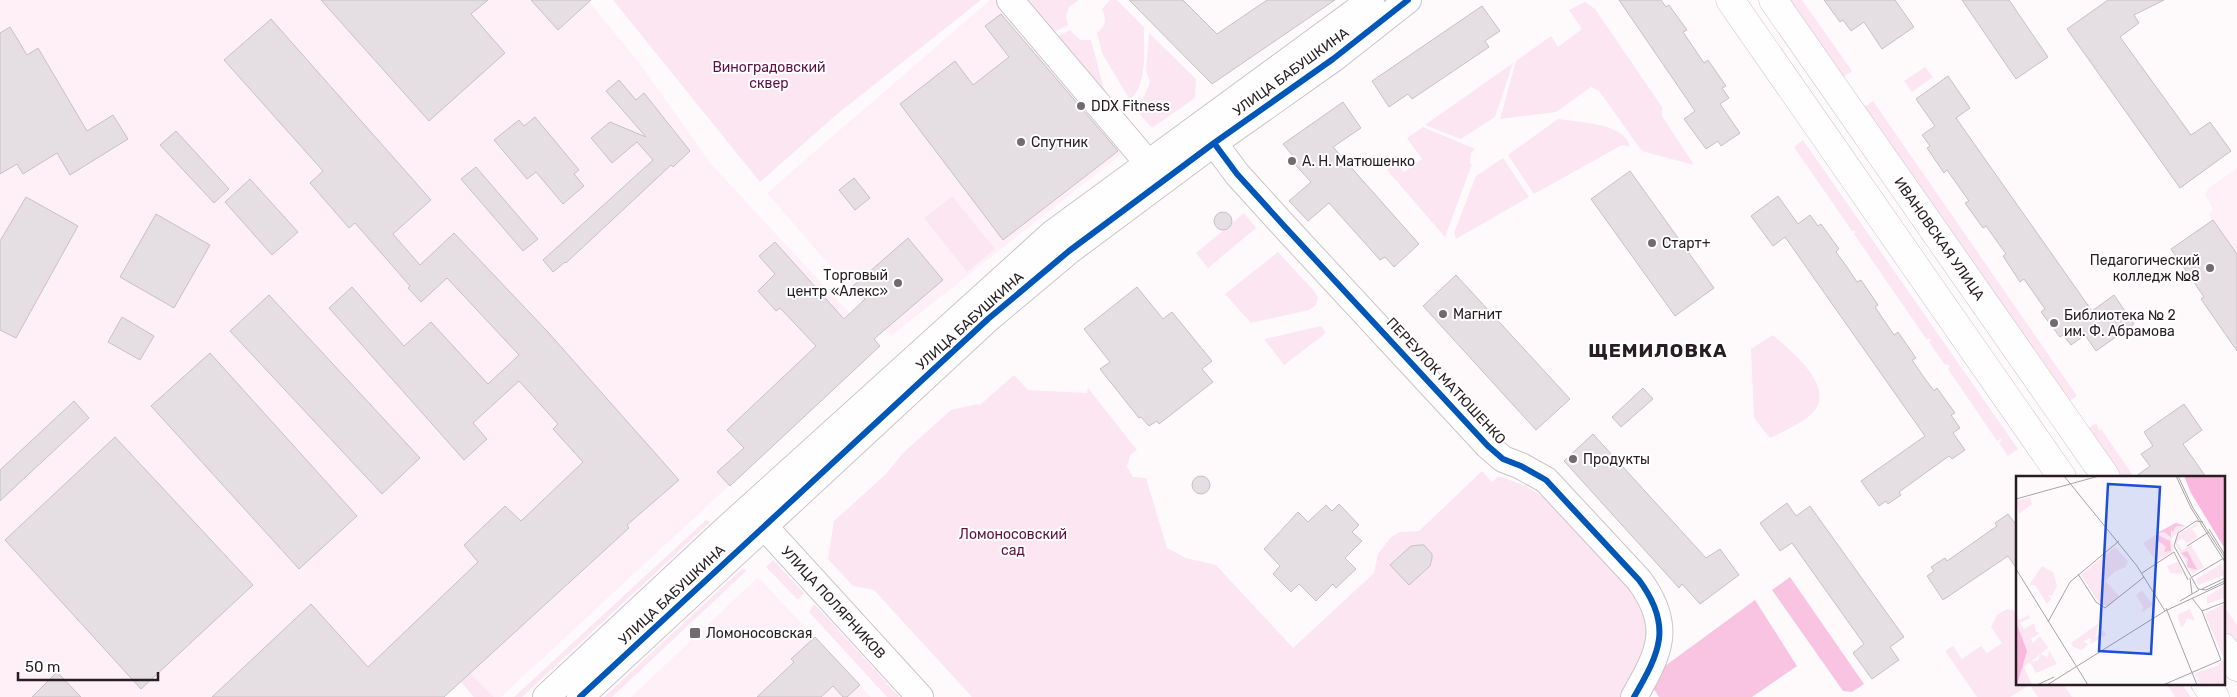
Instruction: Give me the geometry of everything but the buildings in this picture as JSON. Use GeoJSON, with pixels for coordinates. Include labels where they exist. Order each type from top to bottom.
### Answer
{"type":"FeatureCollection","features":[{"type":"Feature","properties":{"kind":"main road"},"geometry":{"type":"LineString","coordinates":[[1730,0],[2061,476]]}},
{"type":"Feature","properties":{"kind":"main road","name":"ИВАНОВСКАЯ УЛИЦА"},"geometry":{"type":"LineString","coordinates":[[1773,0],[2105,476]]}},
{"type":"Feature","properties":{"kind":"main road"},"geometry":{"type":"LineString","coordinates":[[2224,648],[2237,667]]}},
{"type":"Feature","properties":{"kind":"main road"},"geometry":{"type":"LineString","coordinates":[[2206,684],[2215,697]]}},
{"type":"Feature","properties":{"kind":"street"},"geometry":{"type":"LineString","coordinates":[[1010,0],[1155,171]]}},
{"type":"Feature","properties":{"kind":"street","name":"УЛИЦА БАБУШКИНА"},"geometry":{"type":"LineString","coordinates":[[580,697],[756,518],[1040,244],[1155,171],[1371,0]]}},
{"type":"Feature","properties":{"kind":"street","name":"УЛИЦА БАБУШКИНА"},"geometry":{"type":"LineString","coordinates":[[1155,171],[1214,143],[1333,59],[1408,0]]}},
{"type":"Feature","properties":{"kind":"street","name":"ПЕРЕУЛОК МАТЮШЕНКО"},"geometry":{"type":"LineString","coordinates":[[1214,143],[1237,174],[1274,215],[1488,446],[1503,459],[1521,466],[1546,480],[1639,580],[1650,595],[1659,624],[1660,640],[1656,657],[1634,697]]}},
{"type":"Feature","properties":{"kind":"street","name":"УЛИЦА БАБУШКИНА"},"geometry":{"type":"LineString","coordinates":[[546,697],[756,518]]}},
{"type":"Feature","properties":{"kind":"street","name":"УЛИЦА ПОЛЯРНИКОВ"},"geometry":{"type":"LineString","coordinates":[[756,518],[920,697]]}},
{"type":"Feature","properties":{"kind":"shaded area"},"geometry":{"type":"Polygon","coordinates":[[[0,0],[588,0],[644,69],[711,164],[880,346],[501,697],[494,697],[470,673],[444,697],[0,697],[0,0]]]}},
{"type":"Feature","properties":{"kind":"shaded area"},"geometry":{"type":"Polygon","coordinates":[[[990,0],[1004,0],[1128,149],[891,336],[767,193],[990,0]]]}},
{"type":"Feature","properties":{"kind":"shaded area","name":"Педагогический колледж №8"},"geometry":{"type":"Polygon","coordinates":[[[2237,168],[2237,341],[2233,344],[2201,299],[2206,295],[2203,290],[2200,292],[2171,249],[2212,220],[2209,214],[2213,210],[2206,196],[2207,189],[2237,168]]]}},
{"type":"Feature","properties":{"kind":"shaded area"},"geometry":{"type":"Polygon","coordinates":[[[758,577],[871,697],[631,697],[758,577]]]}},
{"type":"Feature","properties":{"kind":"shaded area"},"geometry":{"type":"Polygon","coordinates":[[[1790,577],[1864,684],[1852,692],[1843,691],[1772,590],[1790,577]]]}},
{"type":"Feature","properties":{"kind":"shaded area"},"geometry":{"type":"Polygon","coordinates":[[[1755,600],[1797,666],[1752,697],[1659,697],[1652,686],[1665,666],[1755,600]]]}},
{"type":"Feature","properties":{"kind":"green space","name":"Виноградовский сквер"},"geometry":{"type":"Polygon","coordinates":[[[613,0],[981,0],[836,115],[760,182],[613,0]]]}},
{"type":"Feature","properties":{"kind":"green space"},"geometry":{"type":"Polygon","coordinates":[[[1027,0],[1079,0],[1069,7],[1066,16],[1068,25],[1054,32],[1027,0]]]}},
{"type":"Feature","properties":{"kind":"green space"},"geometry":{"type":"Polygon","coordinates":[[[1110,0],[1117,0],[1144,27],[1144,66],[1140,85],[1130,100],[1102,53],[1097,33],[1105,22],[1102,9],[1110,0]]]}},
{"type":"Feature","properties":{"kind":"green space"},"geometry":{"type":"Polygon","coordinates":[[[1788,0],[1802,0],[1852,71],[1842,78],[1788,0]]]}},
{"type":"Feature","properties":{"kind":"green space"},"geometry":{"type":"Polygon","coordinates":[[[1585,2],[1595,9],[1662,107],[1662,116],[1694,165],[1642,151],[1599,91],[1591,87],[1556,112],[1500,119],[1516,61],[1551,36],[1558,47],[1582,29],[1569,10],[1585,2]]]}},
{"type":"Feature","properties":{"kind":"green space"},"geometry":{"type":"Polygon","coordinates":[[[1070,30],[1080,40],[1091,40],[1105,93],[1057,37],[1070,30]]]}},
{"type":"Feature","properties":{"kind":"green space"},"geometry":{"type":"Polygon","coordinates":[[[1149,33],[1196,79],[1195,98],[1152,128],[1138,112],[1150,82],[1146,71],[1149,33]]]}},
{"type":"Feature","properties":{"kind":"green space"},"geometry":{"type":"Polygon","coordinates":[[[1513,63],[1495,117],[1461,139],[1425,125],[1513,63]]]}},
{"type":"Feature","properties":{"kind":"green space"},"geometry":{"type":"Polygon","coordinates":[[[1925,67],[1933,77],[1912,92],[1904,81],[1925,67]]]}},
{"type":"Feature","properties":{"kind":"green space"},"geometry":{"type":"Polygon","coordinates":[[[1873,101],[2077,396],[2068,402],[1863,108],[1873,101]]]}},
{"type":"Feature","properties":{"kind":"green space"},"geometry":{"type":"Polygon","coordinates":[[[1558,119],[1611,128],[1627,139],[1630,147],[1622,145],[1534,194],[1508,155],[1558,119]]]}},
{"type":"Feature","properties":{"kind":"green space"},"geometry":{"type":"Polygon","coordinates":[[[1423,127],[1475,149],[1471,153],[1470,164],[1472,164],[1445,237],[1387,170],[1397,162],[1404,172],[1422,159],[1407,138],[1423,127]]]}},
{"type":"Feature","properties":{"kind":"green space"},"geometry":{"type":"Polygon","coordinates":[[[1803,140],[2018,449],[2008,456],[1999,443],[2002,440],[1997,441],[1948,369],[1950,367],[1947,364],[1945,365],[1929,342],[1931,341],[1930,338],[1927,340],[1854,234],[1856,232],[1852,231],[1794,147],[1803,140]]]}},
{"type":"Feature","properties":{"kind":"green space"},"geometry":{"type":"Polygon","coordinates":[[[1503,158],[1529,197],[1456,239],[1454,233],[1476,176],[1503,158]]]}},
{"type":"Feature","properties":{"kind":"green space"},"geometry":{"type":"Polygon","coordinates":[[[952,196],[995,249],[967,272],[924,218],[952,196]]]}},
{"type":"Feature","properties":{"kind":"green space"},"geometry":{"type":"Polygon","coordinates":[[[1244,213],[1256,228],[1208,268],[1196,253],[1244,213]]]}},
{"type":"Feature","properties":{"kind":"green space"},"geometry":{"type":"Polygon","coordinates":[[[1278,252],[1314,291],[1318,298],[1316,305],[1309,310],[1251,323],[1225,294],[1278,252]]]}},
{"type":"Feature","properties":{"kind":"green space"},"geometry":{"type":"Polygon","coordinates":[[[1321,326],[1326,333],[1284,365],[1264,339],[1321,326]]]}},
{"type":"Feature","properties":{"kind":"green space"},"geometry":{"type":"Polygon","coordinates":[[[1773,335],[1811,373],[1817,384],[1820,396],[1817,407],[1807,418],[1770,438],[1754,418],[1751,349],[1773,335]]]}},
{"type":"Feature","properties":{"kind":"green space","name":"Ломоносовский сад"},"geometry":{"type":"Polygon","coordinates":[[[1014,375],[1028,390],[1087,393],[1088,388],[1137,450],[1130,455],[1127,467],[1133,477],[1146,478],[1167,548],[1186,558],[1216,565],[1293,648],[1374,573],[1378,554],[1391,537],[1400,532],[1419,531],[1482,471],[1492,482],[1499,476],[1526,486],[1546,499],[1627,586],[1641,608],[1646,625],[1647,643],[1640,663],[1623,697],[972,697],[874,590],[853,586],[828,559],[834,521],[886,474],[903,453],[951,410],[980,405],[1014,375]]]}},
{"type":"Feature","properties":{"kind":"green space"},"geometry":{"type":"Polygon","coordinates":[[[2096,423],[2099,430],[2101,429],[2133,476],[2119,476],[2087,430],[2096,423]]]}},
{"type":"Feature","properties":{"kind":"green space"},"geometry":{"type":"Polygon","coordinates":[[[706,520],[710,522],[522,697],[514,697],[706,520]]]}},
{"type":"Feature","properties":{"kind":"green space"},"geometry":{"type":"Polygon","coordinates":[[[773,560],[804,593],[799,599],[766,567],[773,560]]]}},
{"type":"Feature","properties":{"kind":"green space"},"geometry":{"type":"Polygon","coordinates":[[[743,568],[746,571],[612,697],[604,697],[743,568]]]}},
{"type":"Feature","properties":{"kind":"green space"},"geometry":{"type":"Polygon","coordinates":[[[813,605],[899,697],[887,697],[809,612],[813,605]]]}},
{"type":"Feature","properties":{"kind":"green space"},"geometry":{"type":"Polygon","coordinates":[[[2224,606],[2237,625],[2237,646],[2224,627],[2224,606]]]}},
{"type":"Feature","properties":{"kind":"green space"},"geometry":{"type":"Polygon","coordinates":[[[2007,609],[2013,610],[2016,614],[2016,684],[2063,684],[2072,697],[2038,697],[2030,685],[2010,697],[1977,697],[1945,651],[1953,646],[1962,659],[1981,646],[1987,653],[2002,643],[1991,627],[1997,615],[2007,609]]]}},
{"type":"Feature","properties":{"kind":"green space"},"geometry":{"type":"Polygon","coordinates":[[[470,673],[494,697],[474,697],[461,682],[470,673]]]}},
{"type":"Feature","properties":{"kind":"green space"},"geometry":{"type":"Polygon","coordinates":[[[2167,684],[2182,684],[2191,697],[2175,697],[2167,684]]]}},
{"type":"Feature","properties":{"kind":"cycle path"},"geometry":{"type":"LineString","coordinates":[[580,697],[988,319],[1069,251],[1214,143],[1333,59],[1408,0]]}},
{"type":"Feature","properties":{"kind":"cycle path"},"geometry":{"type":"LineString","coordinates":[[1214,143],[1237,174],[1488,446],[1503,459],[1521,466],[1546,480],[1639,580],[1650,596],[1656,611],[1659,639],[1651,666],[1634,697]]}},
{"type":"Feature","properties":{"kind":"place","name":"DDX Fitness"},"geometry":{"type":"Point","coordinates":[1081,106]}},
{"type":"Feature","properties":{"kind":"place","name":"Спутник"},"geometry":{"type":"Point","coordinates":[1021,142]}},
{"type":"Feature","properties":{"kind":"place","name":"А. Н. Матюшенко"},"geometry":{"type":"Point","coordinates":[1292,161]}},
{"type":"Feature","properties":{"kind":"place","name":"Старт+"},"geometry":{"type":"Point","coordinates":[1652,243]}},
{"type":"Feature","properties":{"kind":"place","name":"Педагогический колледж №8"},"geometry":{"type":"Point","coordinates":[2210,268]}},
{"type":"Feature","properties":{"kind":"place","name":"Торговый центр «Алекс»"},"geometry":{"type":"Point","coordinates":[898,283]}},
{"type":"Feature","properties":{"kind":"place","name":"Магнит"},"geometry":{"type":"Point","coordinates":[1443,314]}},
{"type":"Feature","properties":{"kind":"place","name":"Библиотека № 2 им. Ф. Абрамова"},"geometry":{"type":"Point","coordinates":[2054,323]}},
{"type":"Feature","properties":{"kind":"place","name":"Продукты"},"geometry":{"type":"Point","coordinates":[1573,459]}},
{"type":"Feature","properties":{"kind":"place","name":"Ломоносовская"},"geometry":{"type":"Point","coordinates":[695,633]}},
{"type":"Feature","properties":{"kind":"district","name":"ЩЕМИЛОВКА"},"geometry":{"type":"Point","coordinates":[1658,350]}}]}
